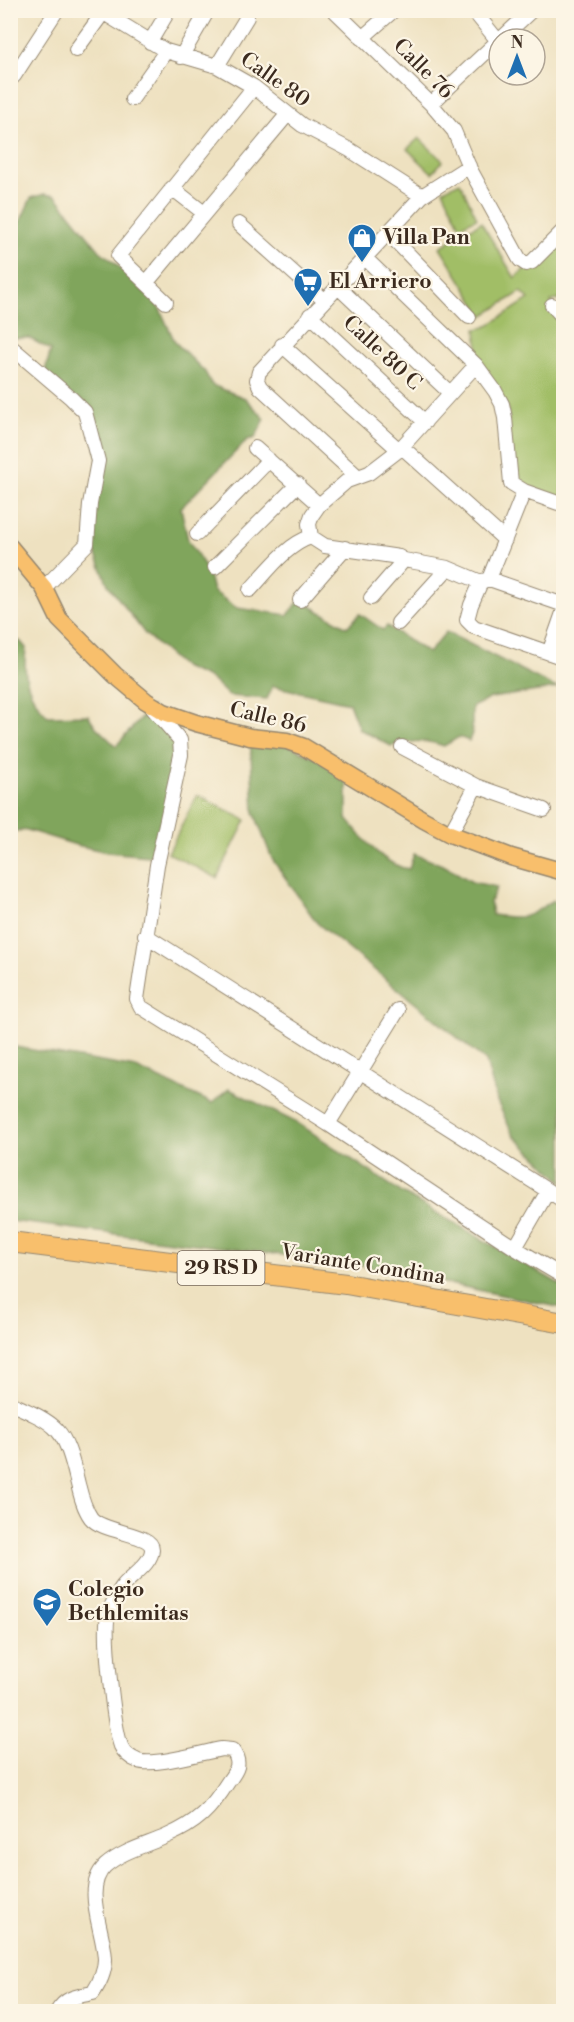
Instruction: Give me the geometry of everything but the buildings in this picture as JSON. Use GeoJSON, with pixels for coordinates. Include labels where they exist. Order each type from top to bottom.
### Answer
{"type":"FeatureCollection","features":[{"type":"Feature","properties":{"kind":"highway","name":"Variante Condina"},"geometry":{"type":"LineString","coordinates":[[10,1242],[381,1289],[564,1323]]}},
{"type":"Feature","properties":{"kind":"main road","name":"Calle 86"},"geometry":{"type":"LineString","coordinates":[[10,547],[44,588],[59,619],[68,629],[115,675],[146,701],[164,712],[250,738],[287,741],[304,747],[450,834],[512,857],[564,872]]}},
{"type":"Feature","properties":{"kind":"street"},"geometry":{"type":"LineString","coordinates":[[14,76],[57,10]]}},
{"type":"Feature","properties":{"kind":"street"},"geometry":{"type":"LineString","coordinates":[[150,42],[169,10]]}},
{"type":"Feature","properties":{"kind":"street"},"geometry":{"type":"LineString","coordinates":[[181,57],[208,10]]}},
{"type":"Feature","properties":{"kind":"street"},"geometry":{"type":"LineString","coordinates":[[362,38],[394,10]]}},
{"type":"Feature","properties":{"kind":"street"},"geometry":{"type":"LineString","coordinates":[[473,10],[488,27]]}},
{"type":"Feature","properties":{"kind":"street","name":"Calle 76"},"geometry":{"type":"LineString","coordinates":[[334,11],[431,104],[454,131],[470,168],[520,260],[526,264],[532,262],[564,230]]}},
{"type":"Feature","properties":{"kind":"street"},"geometry":{"type":"LineString","coordinates":[[513,27],[530,11]]}},
{"type":"Feature","properties":{"kind":"street"},"geometry":{"type":"LineString","coordinates":[[76,50],[109,13]]}},
{"type":"Feature","properties":{"kind":"street","name":"Calle 80"},"geometry":{"type":"LineString","coordinates":[[109,13],[166,51],[217,66],[254,87],[287,115],[350,150],[422,196]]}},
{"type":"Feature","properties":{"kind":"street"},"geometry":{"type":"LineString","coordinates":[[217,66],[247,17]]}},
{"type":"Feature","properties":{"kind":"street"},"geometry":{"type":"LineString","coordinates":[[132,99],[166,51]]}},
{"type":"Feature","properties":{"kind":"street"},"geometry":{"type":"LineString","coordinates":[[431,104],[487,51]]}},
{"type":"Feature","properties":{"kind":"street"},"geometry":{"type":"LineString","coordinates":[[166,302],[118,255],[254,87]]}},
{"type":"Feature","properties":{"kind":"street"},"geometry":{"type":"LineString","coordinates":[[147,282],[287,115]]}},
{"type":"Feature","properties":{"kind":"street"},"geometry":{"type":"LineString","coordinates":[[357,476],[260,387],[257,380],[259,372],[422,196],[470,168]]}},
{"type":"Feature","properties":{"kind":"street"},"geometry":{"type":"LineString","coordinates":[[172,188],[204,213]]}},
{"type":"Feature","properties":{"kind":"street"},"geometry":{"type":"LineString","coordinates":[[239,224],[324,300]]}},
{"type":"Feature","properties":{"kind":"street"},"geometry":{"type":"LineString","coordinates":[[388,233],[469,316]]}},
{"type":"Feature","properties":{"kind":"street"},"geometry":{"type":"LineString","coordinates":[[365,258],[476,365],[495,391],[502,404],[508,435],[511,483],[524,491],[564,503]]}},
{"type":"Feature","properties":{"kind":"street"},"geometry":{"type":"LineString","coordinates":[[337,286],[450,393]]}},
{"type":"Feature","properties":{"kind":"street"},"geometry":{"type":"LineString","coordinates":[[552,305],[564,318]]}},
{"type":"Feature","properties":{"kind":"street","name":"Calle 80 C"},"geometry":{"type":"LineString","coordinates":[[310,315],[425,422]]}},
{"type":"Feature","properties":{"kind":"street"},"geometry":{"type":"LineString","coordinates":[[282,345],[505,540]]}},
{"type":"Feature","properties":{"kind":"street"},"geometry":{"type":"LineString","coordinates":[[10,346],[85,412],[98,461],[90,504],[87,544],[44,588]]}},
{"type":"Feature","properties":{"kind":"street"},"geometry":{"type":"LineString","coordinates":[[476,365],[400,448],[369,472],[347,481],[320,505],[312,515],[309,524],[311,537],[325,546],[399,557],[404,560],[448,568],[564,605]]}},
{"type":"Feature","properties":{"kind":"street"},"geometry":{"type":"LineString","coordinates":[[255,448],[320,505]]}},
{"type":"Feature","properties":{"kind":"street"},"geometry":{"type":"LineString","coordinates":[[197,534],[269,460]]}},
{"type":"Feature","properties":{"kind":"street"},"geometry":{"type":"LineString","coordinates":[[342,548],[322,539],[318,524],[326,511],[353,487],[357,476]]}},
{"type":"Feature","properties":{"kind":"street"},"geometry":{"type":"LineString","coordinates":[[215,567],[298,484]]}},
{"type":"Feature","properties":{"kind":"street"},"geometry":{"type":"LineString","coordinates":[[524,491],[505,540],[471,605],[467,620],[474,627],[564,658]]}},
{"type":"Feature","properties":{"kind":"street"},"geometry":{"type":"LineString","coordinates":[[250,590],[286,553],[302,540],[311,537]]}},
{"type":"Feature","properties":{"kind":"street"},"geometry":{"type":"LineString","coordinates":[[300,600],[342,548]]}},
{"type":"Feature","properties":{"kind":"street"},"geometry":{"type":"LineString","coordinates":[[371,598],[404,560]]}},
{"type":"Feature","properties":{"kind":"street"},"geometry":{"type":"LineString","coordinates":[[398,623],[448,568]]}},
{"type":"Feature","properties":{"kind":"street"},"geometry":{"type":"LineString","coordinates":[[549,653],[564,610]]}},
{"type":"Feature","properties":{"kind":"street"},"geometry":{"type":"LineString","coordinates":[[146,701],[180,740],[181,755],[157,865],[145,934],[137,999],[141,1006],[328,1124],[515,1248],[564,1277]]}},
{"type":"Feature","properties":{"kind":"street"},"geometry":{"type":"LineString","coordinates":[[402,747],[476,786],[544,810]]}},
{"type":"Feature","properties":{"kind":"street"},"geometry":{"type":"LineString","coordinates":[[450,834],[476,786]]}},
{"type":"Feature","properties":{"kind":"street"},"geometry":{"type":"LineString","coordinates":[[145,934],[564,1201]]}},
{"type":"Feature","properties":{"kind":"street"},"geometry":{"type":"LineString","coordinates":[[328,1124],[398,1010]]}},
{"type":"Feature","properties":{"kind":"street"},"geometry":{"type":"LineString","coordinates":[[515,1248],[548,1191]]}},
{"type":"Feature","properties":{"kind":"street"},"geometry":{"type":"LineString","coordinates":[[10,1403],[45,1420],[62,1434],[69,1450],[80,1493],[90,1516],[97,1525],[143,1538],[153,1548],[150,1558],[121,1587],[107,1616],[108,1653],[117,1733],[122,1749],[129,1756],[146,1762],[222,1749],[232,1750],[237,1757],[237,1767],[231,1779],[204,1815],[169,1836],[136,1848],[113,1861],[100,1872],[94,1887],[105,1960],[102,1977],[93,1993],[71,1998],[61,2005],[57,2012]]}},
{"type":"Feature","properties":{"kind":"green space"},"geometry":{"type":"Polygon","coordinates":[[[419,138],[443,161],[432,173],[407,149],[419,138]]]}},
{"type":"Feature","properties":{"kind":"green space"},"geometry":{"type":"Polygon","coordinates":[[[460,182],[477,218],[460,226],[443,190],[460,182]]]}},
{"type":"Feature","properties":{"kind":"green space"},"geometry":{"type":"Polygon","coordinates":[[[44,194],[56,196],[100,251],[159,307],[175,342],[205,372],[212,385],[245,398],[265,419],[255,438],[247,440],[181,508],[188,540],[208,571],[213,591],[237,608],[288,615],[300,600],[347,627],[360,614],[383,630],[387,626],[428,653],[446,632],[557,688],[491,698],[472,707],[472,733],[469,741],[459,737],[444,746],[430,742],[418,742],[391,746],[359,729],[349,703],[273,686],[267,699],[229,696],[211,679],[183,667],[145,634],[108,585],[92,545],[98,461],[91,415],[44,374],[51,350],[29,338],[11,338],[11,218],[20,222],[31,198],[44,194]]]}},
{"type":"Feature","properties":{"kind":"green space"},"geometry":{"type":"Polygon","coordinates":[[[481,222],[515,278],[563,233],[563,295],[558,300],[551,301],[563,318],[563,503],[511,483],[508,408],[471,360],[478,348],[476,329],[486,327],[529,299],[521,292],[483,316],[440,247],[481,222]]]}},
{"type":"Feature","properties":{"kind":"green space"},"geometry":{"type":"Polygon","coordinates":[[[10,640],[20,641],[26,648],[25,667],[28,685],[35,700],[48,716],[88,715],[96,727],[116,746],[151,707],[180,745],[158,857],[107,852],[27,830],[11,832],[10,640]]]}},
{"type":"Feature","properties":{"kind":"green space"},"geometry":{"type":"Polygon","coordinates":[[[250,737],[278,740],[347,773],[347,819],[375,850],[391,863],[409,869],[414,854],[445,866],[472,882],[497,887],[490,902],[492,915],[525,916],[553,900],[563,911],[563,1182],[513,1135],[497,1101],[486,1061],[317,923],[272,859],[254,812],[250,737]]]}},
{"type":"Feature","properties":{"kind":"green space"},"geometry":{"type":"Polygon","coordinates":[[[197,795],[246,820],[217,878],[168,853],[197,795]]]}},
{"type":"Feature","properties":{"kind":"green space"},"geometry":{"type":"Polygon","coordinates":[[[10,1046],[136,1068],[212,1103],[229,1089],[299,1124],[404,1194],[563,1286],[563,1308],[355,1264],[11,1221],[10,1046]]]}},
{"type":"Feature","properties":{"kind":"place","name":"Villa Pan"},"geometry":{"type":"Point","coordinates":[362,264]}},
{"type":"Feature","properties":{"kind":"place","name":"El Arriero"},"geometry":{"type":"Point","coordinates":[308,308]}},
{"type":"Feature","properties":{"kind":"place","name":"Colegio Bethlemitas"},"geometry":{"type":"Point","coordinates":[47,1628]}}]}
